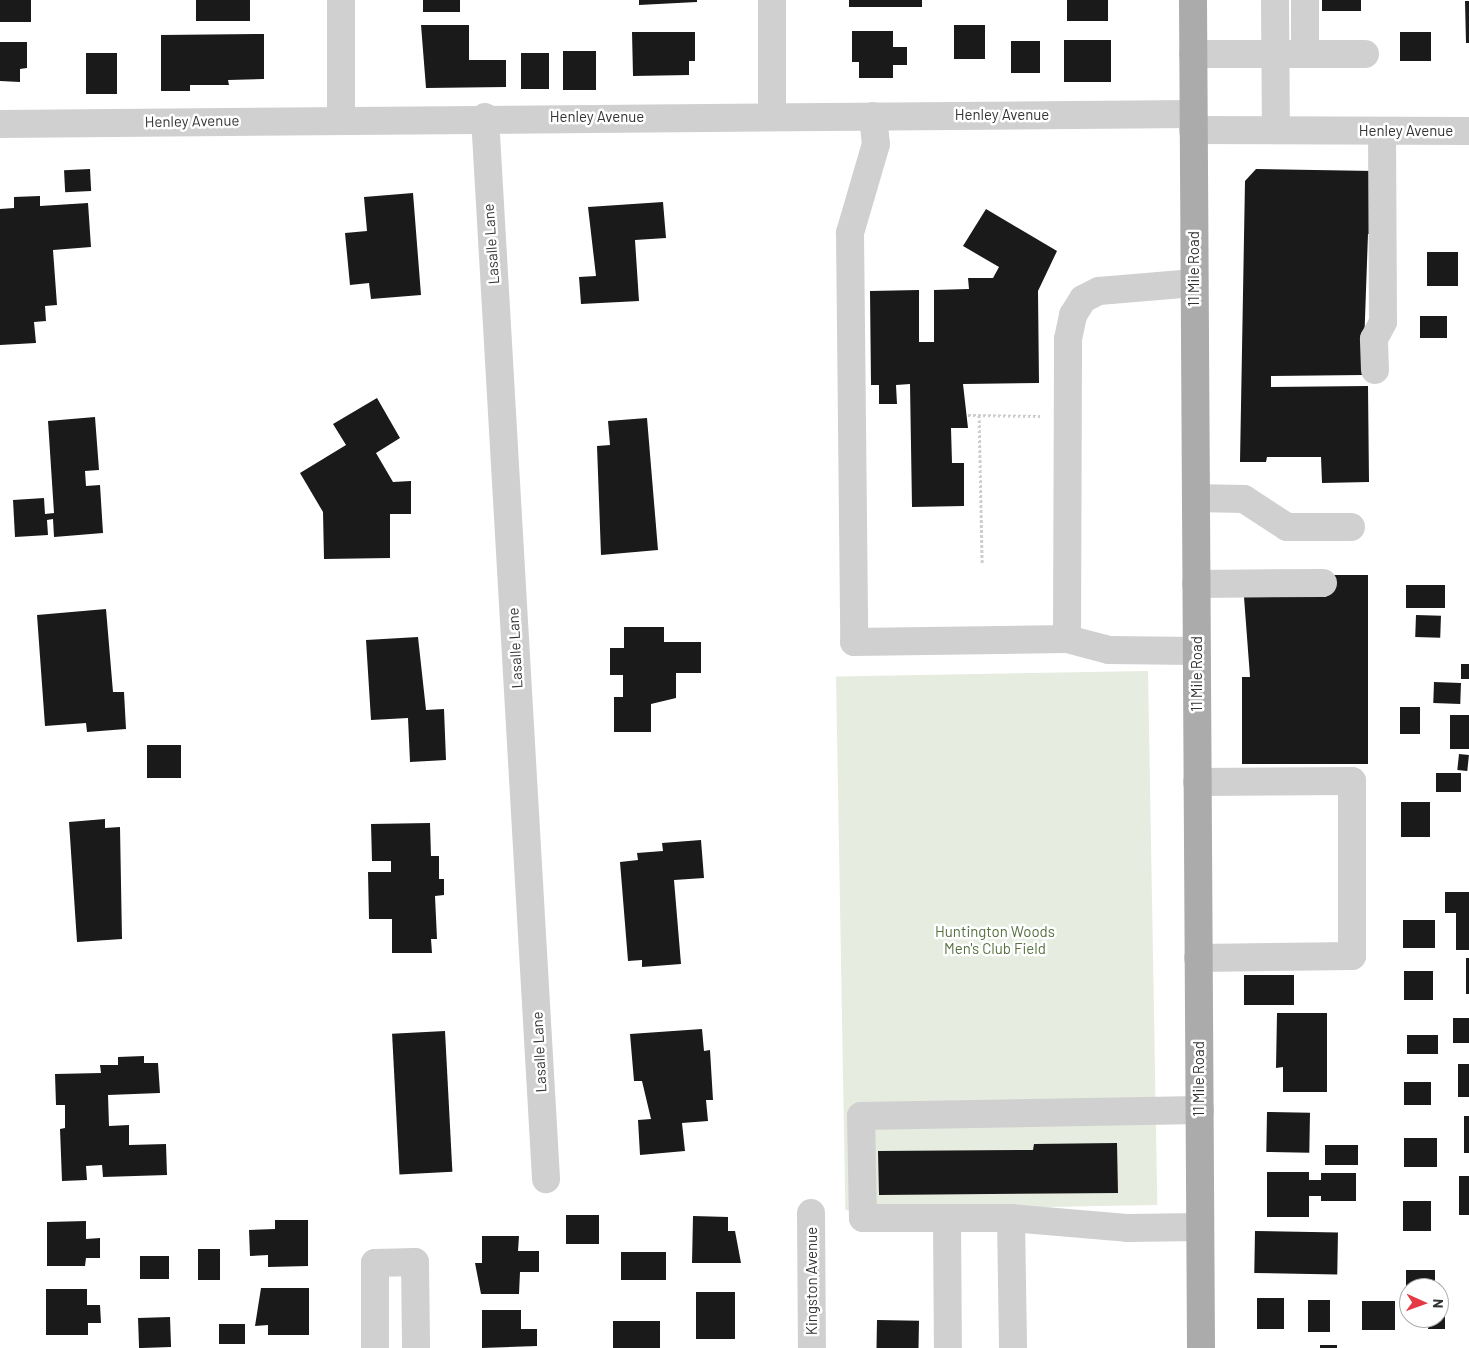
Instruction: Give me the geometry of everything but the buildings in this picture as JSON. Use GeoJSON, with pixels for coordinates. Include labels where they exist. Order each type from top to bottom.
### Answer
{"type":"FeatureCollection","features":[{"type":"Feature","properties":{"kind":"main road","name":"11 Mile Road"},"geometry":{"type":"LineString","coordinates":[[1193,0],[1201,1348]]}},
{"type":"Feature","properties":{"kind":"street"},"geometry":{"type":"LineString","coordinates":[[341,0],[341,120]]}},
{"type":"Feature","properties":{"kind":"street"},"geometry":{"type":"LineString","coordinates":[[772,0],[772,117]]}},
{"type":"Feature","properties":{"kind":"street"},"geometry":{"type":"LineString","coordinates":[[1275,0],[1276,130]]}},
{"type":"Feature","properties":{"kind":"street"},"geometry":{"type":"LineString","coordinates":[[1305,0],[1305,54]]}},
{"type":"Feature","properties":{"kind":"street"},"geometry":{"type":"LineString","coordinates":[[1193,54],[1365,54]]}},
{"type":"Feature","properties":{"kind":"street"},"geometry":{"type":"LineString","coordinates":[[873,116],[876,144],[850,233],[854,642],[1067,639],[1109,650],[1196,651]]}},
{"type":"Feature","properties":{"kind":"street","name":"Henley Avenue"},"geometry":{"type":"LineString","coordinates":[[0,124],[485,117],[873,116],[1193,122],[1276,130],[1469,131]]}},
{"type":"Feature","properties":{"kind":"street","name":"Lasalle Lane"},"geometry":{"type":"LineString","coordinates":[[485,117],[546,1179]]}},
{"type":"Feature","properties":{"kind":"street"},"geometry":{"type":"LineString","coordinates":[[1374,370],[1374,339],[1383,322],[1382,131]]}},
{"type":"Feature","properties":{"kind":"street"},"geometry":{"type":"LineString","coordinates":[[1067,639],[1068,338],[1073,315],[1083,299],[1099,291],[1194,283]]}},
{"type":"Feature","properties":{"kind":"street"},"geometry":{"type":"LineString","coordinates":[[1196,498],[1244,499],[1286,527],[1351,528]]}},
{"type":"Feature","properties":{"kind":"street"},"geometry":{"type":"LineString","coordinates":[[1196,584],[1324,583]]}},
{"type":"Feature","properties":{"kind":"street"},"geometry":{"type":"LineString","coordinates":[[1198,782],[1352,781],[1352,956],[1198,958]]}},
{"type":"Feature","properties":{"kind":"street"},"geometry":{"type":"LineString","coordinates":[[1200,1110],[861,1116],[863,1218],[1011,1218],[1127,1228],[1200,1227]]}},
{"type":"Feature","properties":{"kind":"street","name":"Kingston Avenue"},"geometry":{"type":"LineString","coordinates":[[812,1214],[812,1348]]}},
{"type":"Feature","properties":{"kind":"street"},"geometry":{"type":"LineString","coordinates":[[946,1218],[948,1348]]}},
{"type":"Feature","properties":{"kind":"street"},"geometry":{"type":"LineString","coordinates":[[1011,1218],[1013,1348]]}},
{"type":"Feature","properties":{"kind":"street"},"geometry":{"type":"LineString","coordinates":[[375,1348],[375,1263],[415,1262],[416,1348]]}},
{"type":"Feature","properties":{"kind":"path"},"geometry":{"type":"LineString","coordinates":[[979,415],[982,564]]}},
{"type":"Feature","properties":{"kind":"path"},"geometry":{"type":"LineString","coordinates":[[968,416],[1043,416]]}},
{"type":"Feature","properties":{"kind":"green space","name":"Huntington Woods Men's Club Field"},"geometry":{"type":"Polygon","coordinates":[[[1148,671],[1157,1205],[845,1210],[836,676],[1148,671]]]}}]}
